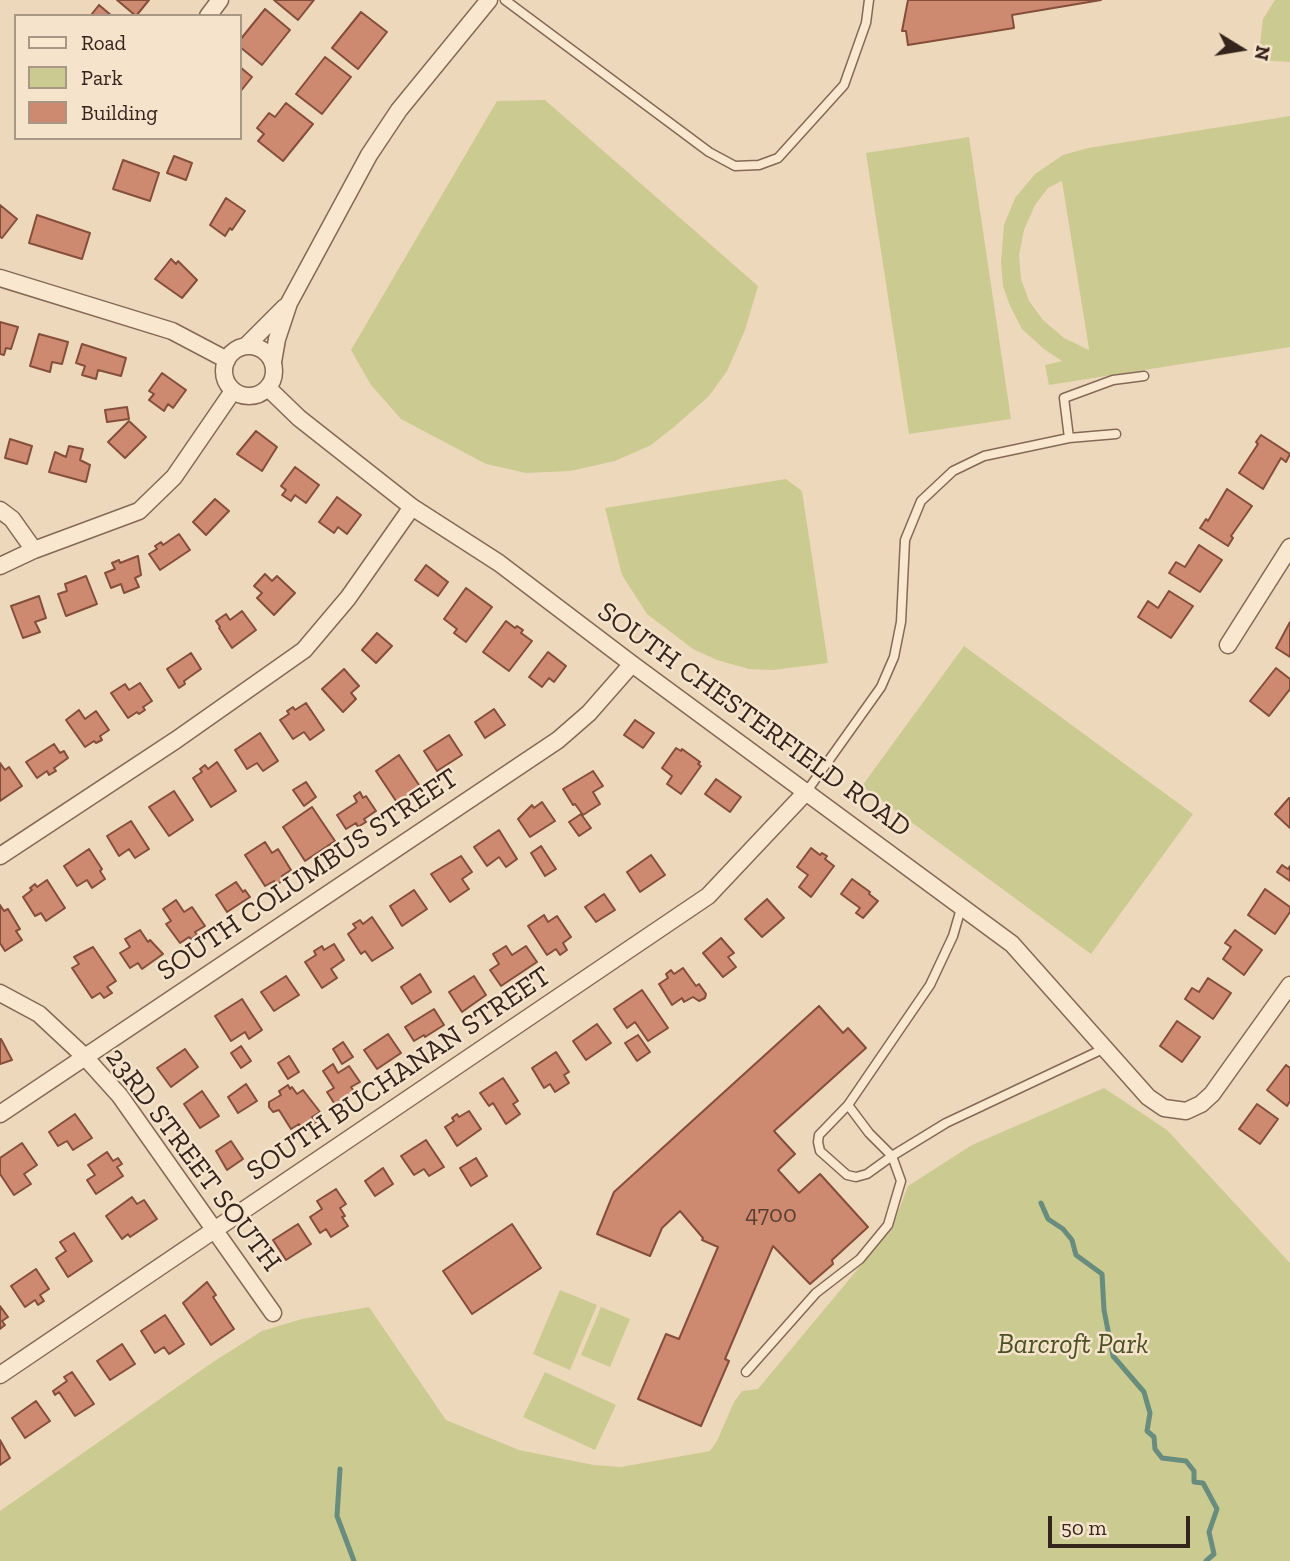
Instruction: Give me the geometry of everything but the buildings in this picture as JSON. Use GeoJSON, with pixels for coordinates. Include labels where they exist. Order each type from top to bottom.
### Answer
{"type":"FeatureCollection","features":[{"type":"Feature","properties":{"kind":"street"},"geometry":{"type":"LineString","coordinates":[[273,362],[262,349],[246,346],[238,348],[227,360],[225,377],[233,391],[249,397],[257,396],[268,388],[274,378],[273,362],[277,339],[289,303],[369,155],[399,110],[489,0]]}},
{"type":"Feature","properties":{"kind":"street"},"geometry":{"type":"LineString","coordinates":[[0,278],[172,331],[227,360]]}},
{"type":"Feature","properties":{"kind":"street"},"geometry":{"type":"LineString","coordinates":[[246,346],[289,303]]}},
{"type":"Feature","properties":{"kind":"street","name":"SOUTH CHESTERFIELD ROAD"},"geometry":{"type":"LineString","coordinates":[[268,388],[299,418],[412,508],[499,563],[1012,944],[1103,1049],[1148,1097],[1164,1108],[1186,1111],[1201,1104],[1212,1094],[1290,985]]}},
{"type":"Feature","properties":{"kind":"street"},"geometry":{"type":"LineString","coordinates":[[0,566],[34,550],[139,511],[174,477],[233,391]]}},
{"type":"Feature","properties":{"kind":"street"},"geometry":{"type":"LineString","coordinates":[[0,856],[176,740],[304,650],[348,598],[412,508]]}},
{"type":"Feature","properties":{"kind":"street"},"geometry":{"type":"LineString","coordinates":[[0,510],[12,519],[34,550]]}},
{"type":"Feature","properties":{"kind":"street"},"geometry":{"type":"LineString","coordinates":[[1227,645],[1290,547]]}},
{"type":"Feature","properties":{"kind":"street","name":"SOUTH COLUMBUS STREET"},"geometry":{"type":"LineString","coordinates":[[0,1114],[558,740],[589,713],[632,664]]}},
{"type":"Feature","properties":{"kind":"street","name":"SOUTH BUCHANAN STREET"},"geometry":{"type":"LineString","coordinates":[[0,1375],[708,896],[807,791]]}},
{"type":"Feature","properties":{"kind":"street","name":"23RD STREET SOUTH"},"geometry":{"type":"LineString","coordinates":[[0,993],[39,1014],[84,1056],[120,1096],[273,1313]]}},
{"type":"Feature","properties":{"kind":"lane"},"geometry":{"type":"LineString","coordinates":[[505,0],[709,152],[735,166],[759,165],[778,158],[844,85],[866,23],[869,0]]}},
{"type":"Feature","properties":{"kind":"lane"},"geometry":{"type":"LineString","coordinates":[[1069,438],[1064,398],[1113,380],[1144,376]]}},
{"type":"Feature","properties":{"kind":"lane"},"geometry":{"type":"LineString","coordinates":[[807,791],[881,687],[894,657],[901,622],[905,540],[921,501],[953,471],[984,456],[1069,438],[1116,434]]}},
{"type":"Feature","properties":{"kind":"lane"},"geometry":{"type":"LineString","coordinates":[[961,905],[953,936],[930,985],[848,1105],[818,1135],[820,1151],[847,1175],[856,1177],[867,1174],[946,1124],[1103,1049]]}},
{"type":"Feature","properties":{"kind":"lane"},"geometry":{"type":"LineString","coordinates":[[746,1372],[816,1293],[860,1259],[888,1225],[901,1181],[892,1156],[869,1133],[848,1105]]}},
{"type":"Feature","properties":{"kind":"green space"},"geometry":{"type":"Polygon","coordinates":[[[1275,0],[1290,0],[1290,62],[1258,60],[1263,19],[1275,0]]]}},
{"type":"Feature","properties":{"kind":"green space"},"geometry":{"type":"Polygon","coordinates":[[[545,100],[758,286],[745,330],[727,371],[709,396],[674,427],[651,445],[615,461],[570,471],[526,473],[486,464],[401,419],[371,385],[351,350],[497,101],[545,100]]]}},
{"type":"Feature","properties":{"kind":"green space"},"geometry":{"type":"Polygon","coordinates":[[[1290,116],[1290,347],[1049,385],[1045,365],[1062,361],[1022,329],[1010,306],[1003,286],[1001,262],[1004,225],[1015,198],[1035,174],[1063,155],[1088,148],[1290,116]],[[1062,181],[1048,188],[1035,205],[1024,230],[1019,255],[1021,279],[1029,301],[1043,320],[1064,338],[1089,350],[1062,181]]]}},
{"type":"Feature","properties":{"kind":"green space"},"geometry":{"type":"Polygon","coordinates":[[[969,137],[1011,419],[909,434],[866,153],[969,137]]]}},
{"type":"Feature","properties":{"kind":"green space"},"geometry":{"type":"Polygon","coordinates":[[[786,479],[802,491],[828,663],[773,670],[749,669],[717,660],[693,649],[647,614],[622,575],[605,508],[786,479]]]}},
{"type":"Feature","properties":{"kind":"green space"},"geometry":{"type":"Polygon","coordinates":[[[964,646],[1193,814],[1091,954],[862,786],[964,646]]]}},
{"type":"Feature","properties":{"kind":"green space","name":"Barcroft Park"},"geometry":{"type":"Polygon","coordinates":[[[1104,1088],[1167,1130],[1290,1263],[1290,1561],[0,1561],[0,1511],[213,1362],[262,1331],[302,1319],[369,1307],[446,1420],[519,1450],[594,1465],[621,1467],[710,1451],[742,1391],[758,1389],[892,1228],[908,1186],[972,1145],[1104,1088]]]}},
{"type":"Feature","properties":{"kind":"green space"},"geometry":{"type":"Polygon","coordinates":[[[560,1290],[597,1305],[570,1370],[533,1354],[560,1290]]]}},
{"type":"Feature","properties":{"kind":"green space"},"geometry":{"type":"Polygon","coordinates":[[[601,1307],[630,1319],[610,1367],[581,1355],[601,1307]]]}},
{"type":"Feature","properties":{"kind":"green space"},"geometry":{"type":"Polygon","coordinates":[[[545,1372],[616,1405],[595,1450],[523,1417],[545,1372]]]}},
{"type":"Feature","properties":{"kind":"waterway"},"geometry":{"type":"LineString","coordinates":[[1041,1203],[1048,1219],[1063,1229],[1072,1240],[1076,1255],[1102,1274],[1104,1310],[1113,1356],[1144,1392],[1150,1413],[1147,1431],[1154,1437],[1155,1449],[1162,1458],[1186,1461],[1194,1471],[1194,1482],[1203,1483],[1217,1509],[1209,1532],[1214,1554],[1206,1561]]}},
{"type":"Feature","properties":{"kind":"waterway"},"geometry":{"type":"LineString","coordinates":[[340,1469],[337,1516],[354,1561]]}}]}
